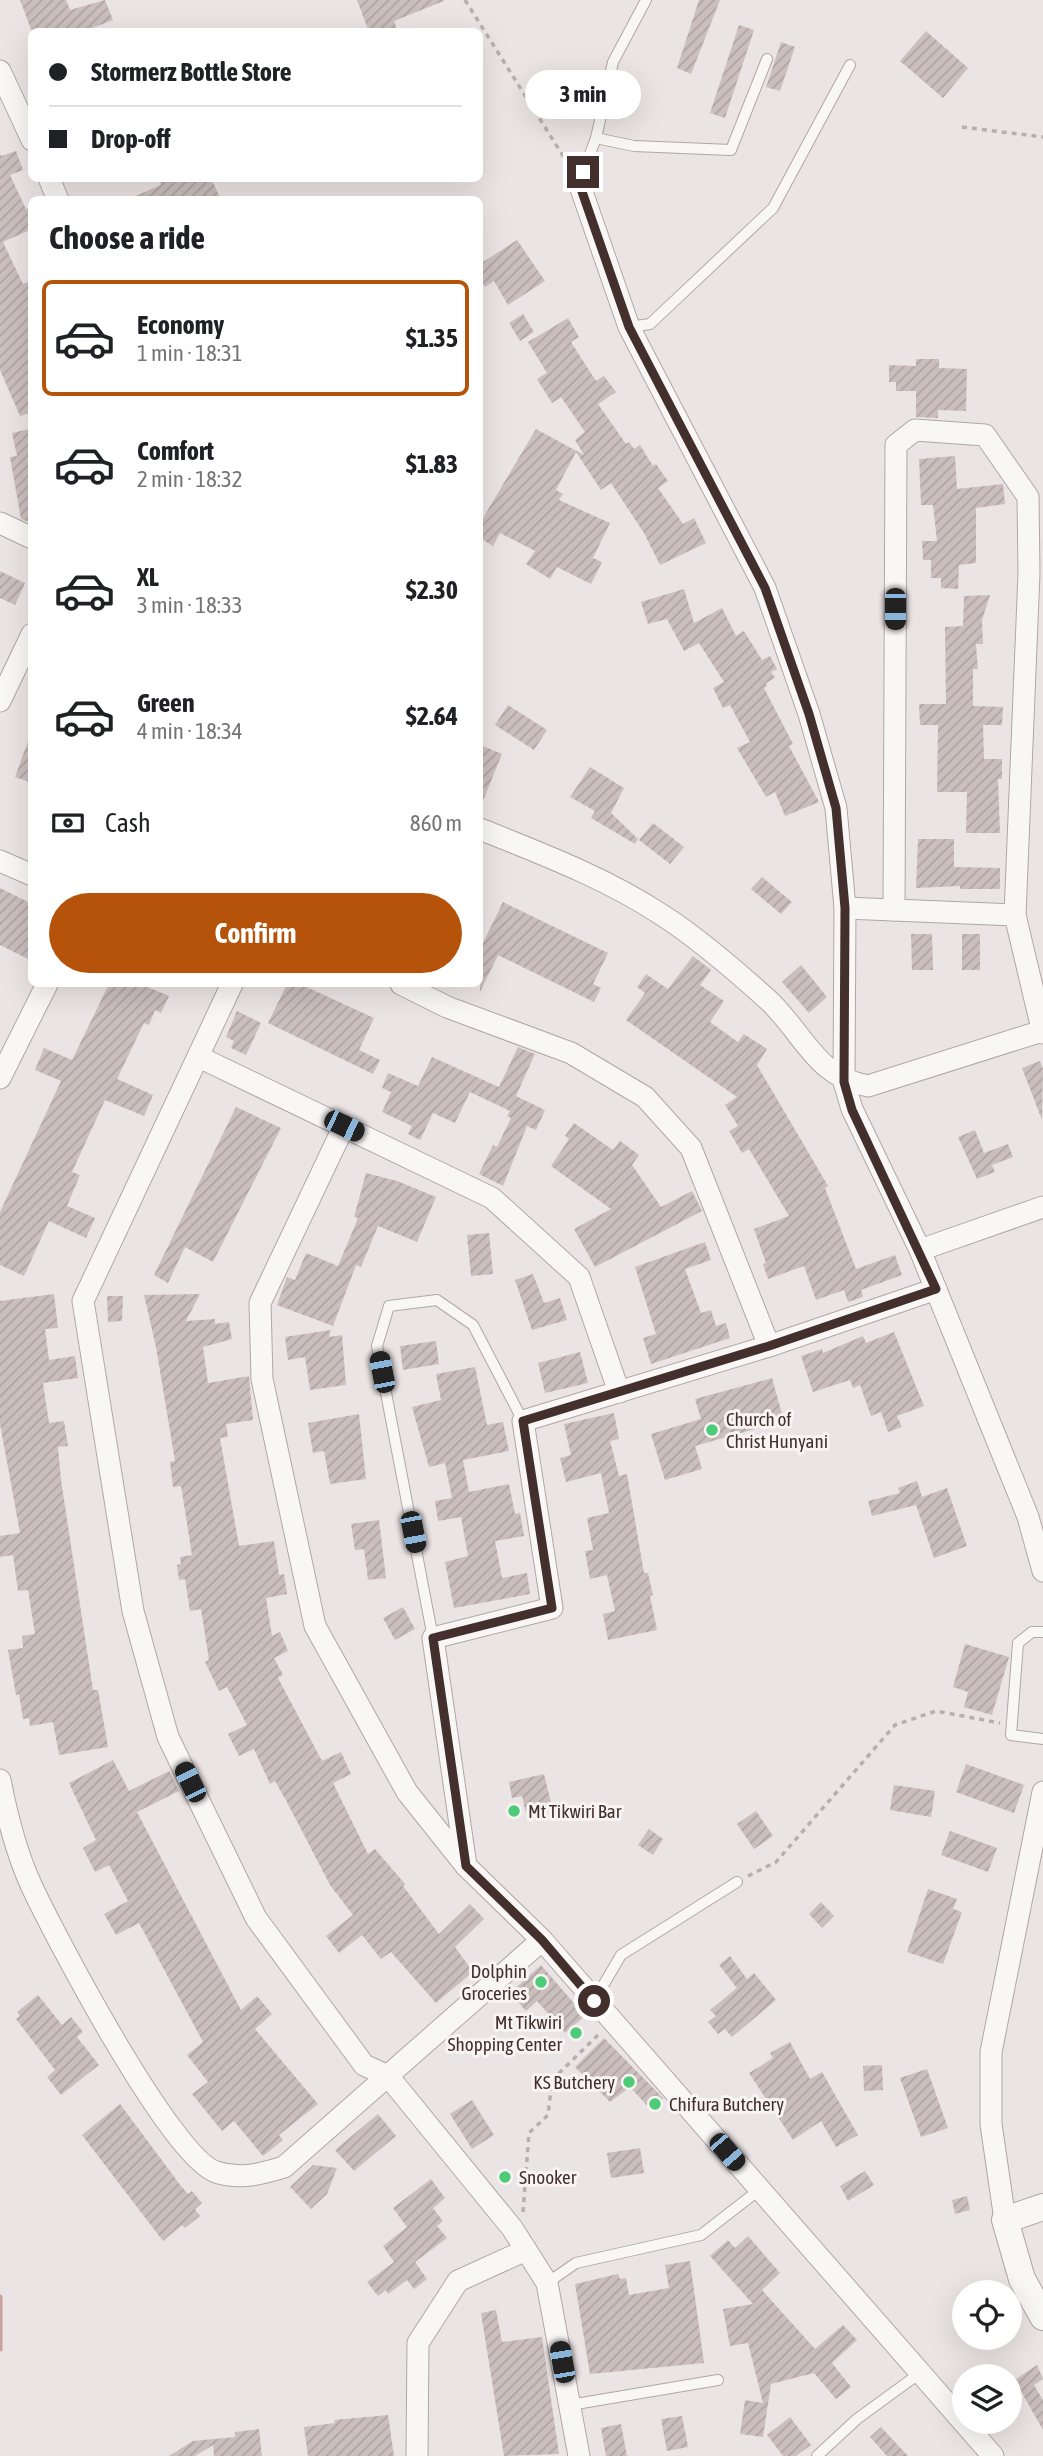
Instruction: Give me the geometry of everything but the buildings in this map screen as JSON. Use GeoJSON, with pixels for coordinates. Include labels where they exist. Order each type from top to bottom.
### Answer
{"type":"FeatureCollection","features":[{"type":"Feature","properties":{"kind":"street"},"geometry":{"type":"LineString","coordinates":[[0,71],[28,131]]}},
{"type":"Feature","properties":{"kind":"street"},"geometry":{"type":"LineString","coordinates":[[579,183],[629,327],[765,588],[809,714],[836,808],[845,908],[844,1082],[852,1110],[936,1289],[1028,1517],[1043,1572]]}},
{"type":"Feature","properties":{"kind":"street"},"geometry":{"type":"LineString","coordinates":[[483,830],[575,868],[663,915],[768,999],[828,1070],[844,1082],[868,1086],[1042,1032],[1015,915],[1036,574],[1028,497],[985,435],[915,430],[896,445],[894,910]]}},
{"type":"Feature","properties":{"kind":"street"},"geometry":{"type":"LineString","coordinates":[[0,523],[28,536]]}},
{"type":"Feature","properties":{"kind":"street"},"geometry":{"type":"LineString","coordinates":[[0,701],[28,642]]}},
{"type":"Feature","properties":{"kind":"street"},"geometry":{"type":"LineString","coordinates":[[0,861],[28,873]]}},
{"type":"Feature","properties":{"kind":"street"},"geometry":{"type":"LineString","coordinates":[[845,908],[1015,915]]}},
{"type":"Feature","properties":{"kind":"street"},"geometry":{"type":"LineString","coordinates":[[0,1078],[46,987]]}},
{"type":"Feature","properties":{"kind":"street"},"geometry":{"type":"LineString","coordinates":[[231,987],[83,1301],[133,1611],[168,1737],[256,1918],[363,2065],[388,2076],[512,2228],[547,2283],[579,2456]]}},
{"type":"Feature","properties":{"kind":"street"},"geometry":{"type":"LineString","coordinates":[[407,987],[447,1007],[571,1053],[645,1097],[691,1148],[769,1346]]}},
{"type":"Feature","properties":{"kind":"street"},"geometry":{"type":"LineString","coordinates":[[199,1057],[492,1198],[579,1277],[619,1392]]}},
{"type":"Feature","properties":{"kind":"street"},"geometry":{"type":"LineString","coordinates":[[344,1126],[260,1303],[262,1380],[315,1626],[407,1792],[466,1866],[542,1940],[993,2456]]}},
{"type":"Feature","properties":{"kind":"street"},"geometry":{"type":"LineString","coordinates":[[920,1250],[1043,1207]]}},
{"type":"Feature","properties":{"kind":"street"},"geometry":{"type":"LineString","coordinates":[[466,1866],[433,1638],[552,1608],[523,1421],[769,1346],[936,1289]]}},
{"type":"Feature","properties":{"kind":"street"},"geometry":{"type":"LineString","coordinates":[[0,1780],[5,1808],[31,1886],[122,2056],[182,2144],[214,2172],[249,2177],[284,2167],[542,1940]]}},
{"type":"Feature","properties":{"kind":"street"},"geometry":{"type":"LineString","coordinates":[[1043,1792],[992,2052],[991,2124],[1005,2220],[1022,2279],[1043,2317]]}},
{"type":"Feature","properties":{"kind":"street"},"geometry":{"type":"LineString","coordinates":[[1005,2220],[1043,2207]]}},
{"type":"Feature","properties":{"kind":"street"},"geometry":{"type":"LineString","coordinates":[[417,2456],[418,2343],[458,2281],[526,2250]]}},
{"type":"Feature","properties":{"kind":"lane"},"geometry":{"type":"LineString","coordinates":[[579,183],[596,138],[613,62],[646,0]]}},
{"type":"Feature","properties":{"kind":"lane"},"geometry":{"type":"LineString","coordinates":[[596,138],[634,146],[731,150],[767,59]]}},
{"type":"Feature","properties":{"kind":"lane"},"geometry":{"type":"LineString","coordinates":[[629,327],[650,324],[773,208],[850,65]]}},
{"type":"Feature","properties":{"kind":"lane"},"geometry":{"type":"LineString","coordinates":[[433,1638],[377,1346],[390,1306],[437,1300],[473,1325],[523,1421]]}},
{"type":"Feature","properties":{"kind":"lane"},"geometry":{"type":"LineString","coordinates":[[1043,1632],[1032,1632],[1018,1643],[1011,1735],[1043,1739]]}},
{"type":"Feature","properties":{"kind":"lane"},"geometry":{"type":"LineString","coordinates":[[594,2001],[621,1955],[737,1882]]}},
{"type":"Feature","properties":{"kind":"lane"},"geometry":{"type":"LineString","coordinates":[[547,2283],[576,2263],[701,2235],[759,2190]]}},
{"type":"Feature","properties":{"kind":"lane"},"geometry":{"type":"LineString","coordinates":[[817,2456],[857,2419],[920,2373]]}},
{"type":"Feature","properties":{"kind":"lane"},"geometry":{"type":"LineString","coordinates":[[570,2405],[718,2379]]}},
{"type":"Feature","properties":{"kind":"path"},"geometry":{"type":"LineString","coordinates":[[465,0],[482,28]]}},
{"type":"Feature","properties":{"kind":"path"},"geometry":{"type":"LineString","coordinates":[[483,29],[579,183]]}},
{"type":"Feature","properties":{"kind":"path"},"geometry":{"type":"LineString","coordinates":[[962,127],[1043,137]]}},
{"type":"Feature","properties":{"kind":"path"},"geometry":{"type":"LineString","coordinates":[[737,1882],[776,1862],[895,1725],[936,1711],[1012,1726]]}},
{"type":"Feature","properties":{"kind":"path"},"geometry":{"type":"LineString","coordinates":[[512,2228],[523,2213],[529,2133],[548,2115],[552,2080],[612,2021]]}},
{"type":"Feature","properties":{"kind":"waterway"},"geometry":{"type":"LineString","coordinates":[[0,2297],[0,2349]]}},
{"type":"Feature","properties":{"kind":"place","name":"Church of Christ Hunyani"},"geometry":{"type":"Point","coordinates":[712,1430]}},
{"type":"Feature","properties":{"kind":"place","name":"Mt Tikwiri Bar"},"geometry":{"type":"Point","coordinates":[514,1811]}},
{"type":"Feature","properties":{"kind":"place","name":"Dolphin Groceries"},"geometry":{"type":"Point","coordinates":[541,1982]}},
{"type":"Feature","properties":{"kind":"place","name":"Mt Tikwiri Shopping Center"},"geometry":{"type":"Point","coordinates":[576,2033]}},
{"type":"Feature","properties":{"kind":"place","name":"KS Butchery"},"geometry":{"type":"Point","coordinates":[629,2082]}},
{"type":"Feature","properties":{"kind":"place","name":"Chifura Butchery"},"geometry":{"type":"Point","coordinates":[655,2104]}},
{"type":"Feature","properties":{"kind":"place","name":"Snooker"},"geometry":{"type":"Point","coordinates":[505,2177]}},
{"type":"Feature","properties":{"kind":"route"},"geometry":{"type":"LineString","coordinates":[[583,172],[579,183],[629,327],[765,588],[809,714],[836,808],[845,908],[842,1054],[844,1082],[852,1110],[936,1289],[769,1346],[523,1421],[552,1608],[433,1638],[466,1866],[542,1940],[594,2001]]}}]}
